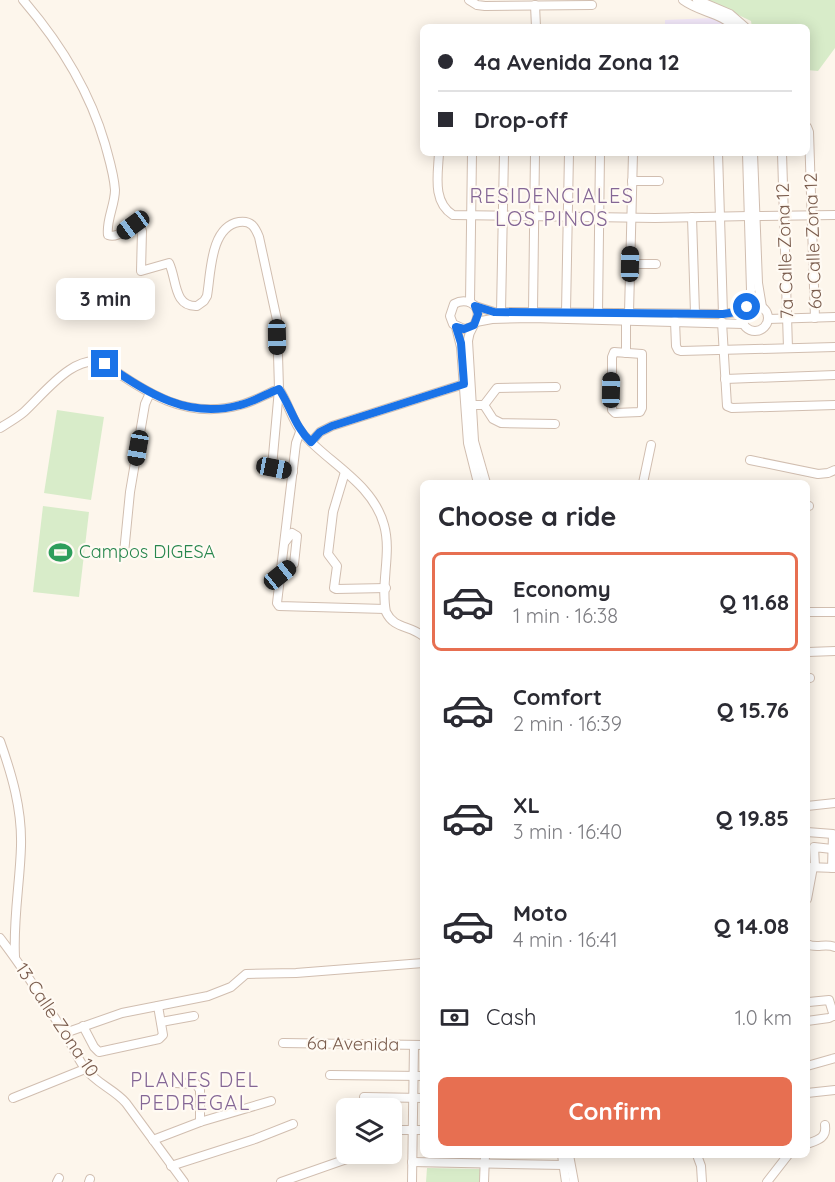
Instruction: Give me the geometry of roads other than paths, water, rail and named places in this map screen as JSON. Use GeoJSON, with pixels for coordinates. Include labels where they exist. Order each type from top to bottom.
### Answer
{"type":"FeatureCollection","features":[{"type":"Feature","properties":{"kind":"street"},"geometry":{"type":"LineString","coordinates":[[23,0],[65,54],[90,98],[114,180],[114,199],[108,222],[108,235],[117,236],[133,225],[139,224],[142,231],[141,271],[146,272],[164,263],[169,263],[180,299],[185,304],[197,306],[207,296],[215,249],[221,233],[231,224],[238,222],[251,223],[255,227],[262,247],[277,320],[279,389],[272,467],[293,472]]}},
{"type":"Feature","properties":{"kind":"street"},"geometry":{"type":"LineString","coordinates":[[469,0],[480,6],[580,2],[592,5]]}},
{"type":"Feature","properties":{"kind":"street"},"geometry":{"type":"LineString","coordinates":[[683,0],[732,24]]}},
{"type":"Feature","properties":{"kind":"street"},"geometry":{"type":"LineString","coordinates":[[697,0],[730,14],[742,24]]}},
{"type":"Feature","properties":{"kind":"street"},"geometry":{"type":"LineString","coordinates":[[535,5],[536,24]]}},
{"type":"Feature","properties":{"kind":"street"},"geometry":{"type":"LineString","coordinates":[[439,156],[438,192],[440,200],[450,214],[599,218],[835,215]]}},
{"type":"Feature","properties":{"kind":"street"},"geometry":{"type":"LineString","coordinates":[[472,156],[472,304],[478,314],[468,341],[474,441],[485,480]]}},
{"type":"Feature","properties":{"kind":"street"},"geometry":{"type":"LineString","coordinates":[[501,312],[504,156]]}},
{"type":"Feature","properties":{"kind":"street"},"geometry":{"type":"LineString","coordinates":[[533,311],[535,156]]}},
{"type":"Feature","properties":{"kind":"street"},"geometry":{"type":"LineString","coordinates":[[566,312],[568,156]]}},
{"type":"Feature","properties":{"kind":"street"},"geometry":{"type":"LineString","coordinates":[[598,312],[600,156]]}},
{"type":"Feature","properties":{"kind":"street"},"geometry":{"type":"LineString","coordinates":[[626,353],[633,156]]}},
{"type":"Feature","properties":{"kind":"street"},"geometry":{"type":"LineString","coordinates":[[718,156],[723,350],[727,406],[732,408],[835,405]]}},
{"type":"Feature","properties":{"kind":"street"},"geometry":{"type":"LineString","coordinates":[[747,156],[758,288],[762,307]]}},
{"type":"Feature","properties":{"kind":"street"},"geometry":{"type":"LineString","coordinates":[[743,324],[751,290],[753,156]]}},
{"type":"Feature","properties":{"kind":"street","name":"7a Calle Zona 12"},"geometry":{"type":"LineString","coordinates":[[782,156],[788,348]]}},
{"type":"Feature","properties":{"kind":"street","name":"6a Calle Zona 12"},"geometry":{"type":"LineString","coordinates":[[809,156],[815,318]]}},
{"type":"Feature","properties":{"kind":"street"},"geometry":{"type":"LineString","coordinates":[[633,180],[659,181]]}},
{"type":"Feature","properties":{"kind":"street"},"geometry":{"type":"LineString","coordinates":[[692,218],[695,313]]}},
{"type":"Feature","properties":{"kind":"street"},"geometry":{"type":"LineString","coordinates":[[630,264],[656,264]]}},
{"type":"Feature","properties":{"kind":"street"},"geometry":{"type":"LineString","coordinates":[[456,327],[464,329],[492,319],[627,316],[695,313],[722,318],[743,324],[749,330],[757,331],[764,327],[768,319],[767,312],[755,304],[722,318],[675,321],[627,316],[598,312],[489,311],[472,304],[458,302],[452,308],[450,316],[461,343],[468,443],[477,480]]}},
{"type":"Feature","properties":{"kind":"street"},"geometry":{"type":"LineString","coordinates":[[768,319],[835,317]]}},
{"type":"Feature","properties":{"kind":"street"},"geometry":{"type":"LineString","coordinates":[[675,321],[678,350],[835,347]]}},
{"type":"Feature","properties":{"kind":"street"},"geometry":{"type":"LineString","coordinates":[[614,352],[626,353],[640,353],[643,357],[642,408],[637,413],[615,413],[610,406],[612,357],[614,352]]}},
{"type":"Feature","properties":{"kind":"street"},"geometry":{"type":"LineString","coordinates":[[0,428],[22,413],[51,385],[86,362],[101,362],[172,404],[215,410],[240,405],[279,389]]}},
{"type":"Feature","properties":{"kind":"street"},"geometry":{"type":"LineString","coordinates":[[725,379],[835,375]]}},
{"type":"Feature","properties":{"kind":"street"},"geometry":{"type":"LineString","coordinates":[[311,442],[320,432],[332,426],[464,384]]}},
{"type":"Feature","properties":{"kind":"street"},"geometry":{"type":"LineString","coordinates":[[484,405],[493,391],[500,387],[556,387]]}},
{"type":"Feature","properties":{"kind":"street"},"geometry":{"type":"LineString","coordinates":[[279,389],[300,432],[372,498],[382,519],[387,539],[385,609],[387,616],[394,623],[420,634]]}},
{"type":"Feature","properties":{"kind":"street"},"geometry":{"type":"LineString","coordinates":[[123,553],[132,481],[145,404],[150,393]]}},
{"type":"Feature","properties":{"kind":"street"},"geometry":{"type":"LineString","coordinates":[[472,405],[484,405]]}},
{"type":"Feature","properties":{"kind":"street"},"geometry":{"type":"LineString","coordinates":[[484,405],[493,419],[501,423],[555,424]]}},
{"type":"Feature","properties":{"kind":"street"},"geometry":{"type":"LineString","coordinates":[[300,432],[296,443],[277,603],[279,606],[385,609]]}},
{"type":"Feature","properties":{"kind":"street"},"geometry":{"type":"LineString","coordinates":[[644,480],[651,445]]}},
{"type":"Feature","properties":{"kind":"street"},"geometry":{"type":"LineString","coordinates":[[750,460],[818,474],[835,470]]}},
{"type":"Feature","properties":{"kind":"street"},"geometry":{"type":"LineString","coordinates":[[345,472],[333,512],[328,554],[337,566],[334,588],[386,588]]}},
{"type":"Feature","properties":{"kind":"street"},"geometry":{"type":"LineString","coordinates":[[280,575],[294,564],[297,536],[290,534],[284,544]]}},
{"type":"Feature","properties":{"kind":"street"},"geometry":{"type":"LineString","coordinates":[[810,612],[835,612]]}},
{"type":"Feature","properties":{"kind":"street"},"geometry":{"type":"LineString","coordinates":[[810,652],[835,651]]}},
{"type":"Feature","properties":{"kind":"street"},"geometry":{"type":"LineString","coordinates":[[0,741],[16,789],[21,839],[14,930],[15,958]]}},
{"type":"Feature","properties":{"kind":"street"},"geometry":{"type":"LineString","coordinates":[[810,806],[835,803]]}},
{"type":"Feature","properties":{"kind":"street"},"geometry":{"type":"LineString","coordinates":[[810,832],[833,834],[834,868],[812,867],[814,847],[832,849]]}},
{"type":"Feature","properties":{"kind":"street","name":"13 Calle Zona 10"},"geometry":{"type":"LineString","coordinates":[[0,938],[65,1033],[85,1069],[102,1086],[122,1099],[184,1182]]}},
{"type":"Feature","properties":{"kind":"street"},"geometry":{"type":"LineString","coordinates":[[810,945],[835,946]]}},
{"type":"Feature","properties":{"kind":"street"},"geometry":{"type":"LineString","coordinates":[[65,1033],[122,1013],[223,992],[246,974],[296,973],[420,963]]}},
{"type":"Feature","properties":{"kind":"street"},"geometry":{"type":"LineString","coordinates":[[810,1002],[829,1000],[835,1015],[810,1021]]}},
{"type":"Feature","properties":{"kind":"street"},"geometry":{"type":"LineString","coordinates":[[83,1026],[100,1052],[162,1038],[158,1006]]}},
{"type":"Feature","properties":{"kind":"street"},"geometry":{"type":"LineString","coordinates":[[161,1022],[194,1016]]}},
{"type":"Feature","properties":{"kind":"street","name":"6a Avenida"},"geometry":{"type":"LineString","coordinates":[[283,1043],[420,1045]]}},
{"type":"Feature","properties":{"kind":"street"},"geometry":{"type":"LineString","coordinates":[[412,1182],[414,1045]]}},
{"type":"Feature","properties":{"kind":"street"},"geometry":{"type":"LineString","coordinates":[[810,1065],[835,1058]]}},
{"type":"Feature","properties":{"kind":"street"},"geometry":{"type":"LineString","coordinates":[[12,1098],[85,1069]]}},
{"type":"Feature","properties":{"kind":"street"},"geometry":{"type":"LineString","coordinates":[[330,1075],[420,1076]]}},
{"type":"Feature","properties":{"kind":"street"},"geometry":{"type":"LineString","coordinates":[[175,1083],[198,1086],[200,1122]]}},
{"type":"Feature","properties":{"kind":"street"},"geometry":{"type":"LineString","coordinates":[[810,1093],[835,1090]]}},
{"type":"Feature","properties":{"kind":"street"},"geometry":{"type":"LineString","coordinates":[[364,1097],[420,1098]]}},
{"type":"Feature","properties":{"kind":"street"},"geometry":{"type":"LineString","coordinates":[[153,1140],[200,1122],[271,1101]]}},
{"type":"Feature","properties":{"kind":"street"},"geometry":{"type":"LineString","coordinates":[[171,1167],[293,1124]]}},
{"type":"Feature","properties":{"kind":"street"},"geometry":{"type":"LineString","coordinates":[[810,1143],[824,1136],[825,1125]]}},
{"type":"Feature","properties":{"kind":"street"},"geometry":{"type":"LineString","coordinates":[[402,1130],[420,1130]]}},
{"type":"Feature","properties":{"kind":"street"},"geometry":{"type":"LineString","coordinates":[[484,1182],[485,1158]]}},
{"type":"Feature","properties":{"kind":"street"},"geometry":{"type":"LineString","coordinates":[[562,1158],[566,1182]]}},
{"type":"Feature","properties":{"kind":"street"},"geometry":{"type":"LineString","coordinates":[[570,1158],[574,1182]]}},
{"type":"Feature","properties":{"kind":"street"},"geometry":{"type":"LineString","coordinates":[[698,1158],[702,1182]]}},
{"type":"Feature","properties":{"kind":"street"},"geometry":{"type":"LineString","coordinates":[[767,1182],[786,1158]]}},
{"type":"Feature","properties":{"kind":"street"},"geometry":{"type":"LineString","coordinates":[[412,1162],[563,1165]]}},
{"type":"Feature","properties":{"kind":"street"},"geometry":{"type":"LineString","coordinates":[[280,1182],[336,1163]]}},
{"type":"Feature","properties":{"kind":"place","name":"Campos DIGESA"},"geometry":{"type":"Point","coordinates":[61,552]}},
{"type":"Feature","properties":{"kind":"district","name":"RESIDENCIALES LOS PINOS"},"geometry":{"type":"Point","coordinates":[552,208]}},
{"type":"Feature","properties":{"kind":"district","name":"PLANES DEL PEDREGAL"},"geometry":{"type":"Point","coordinates":[195,1092]}}]}
